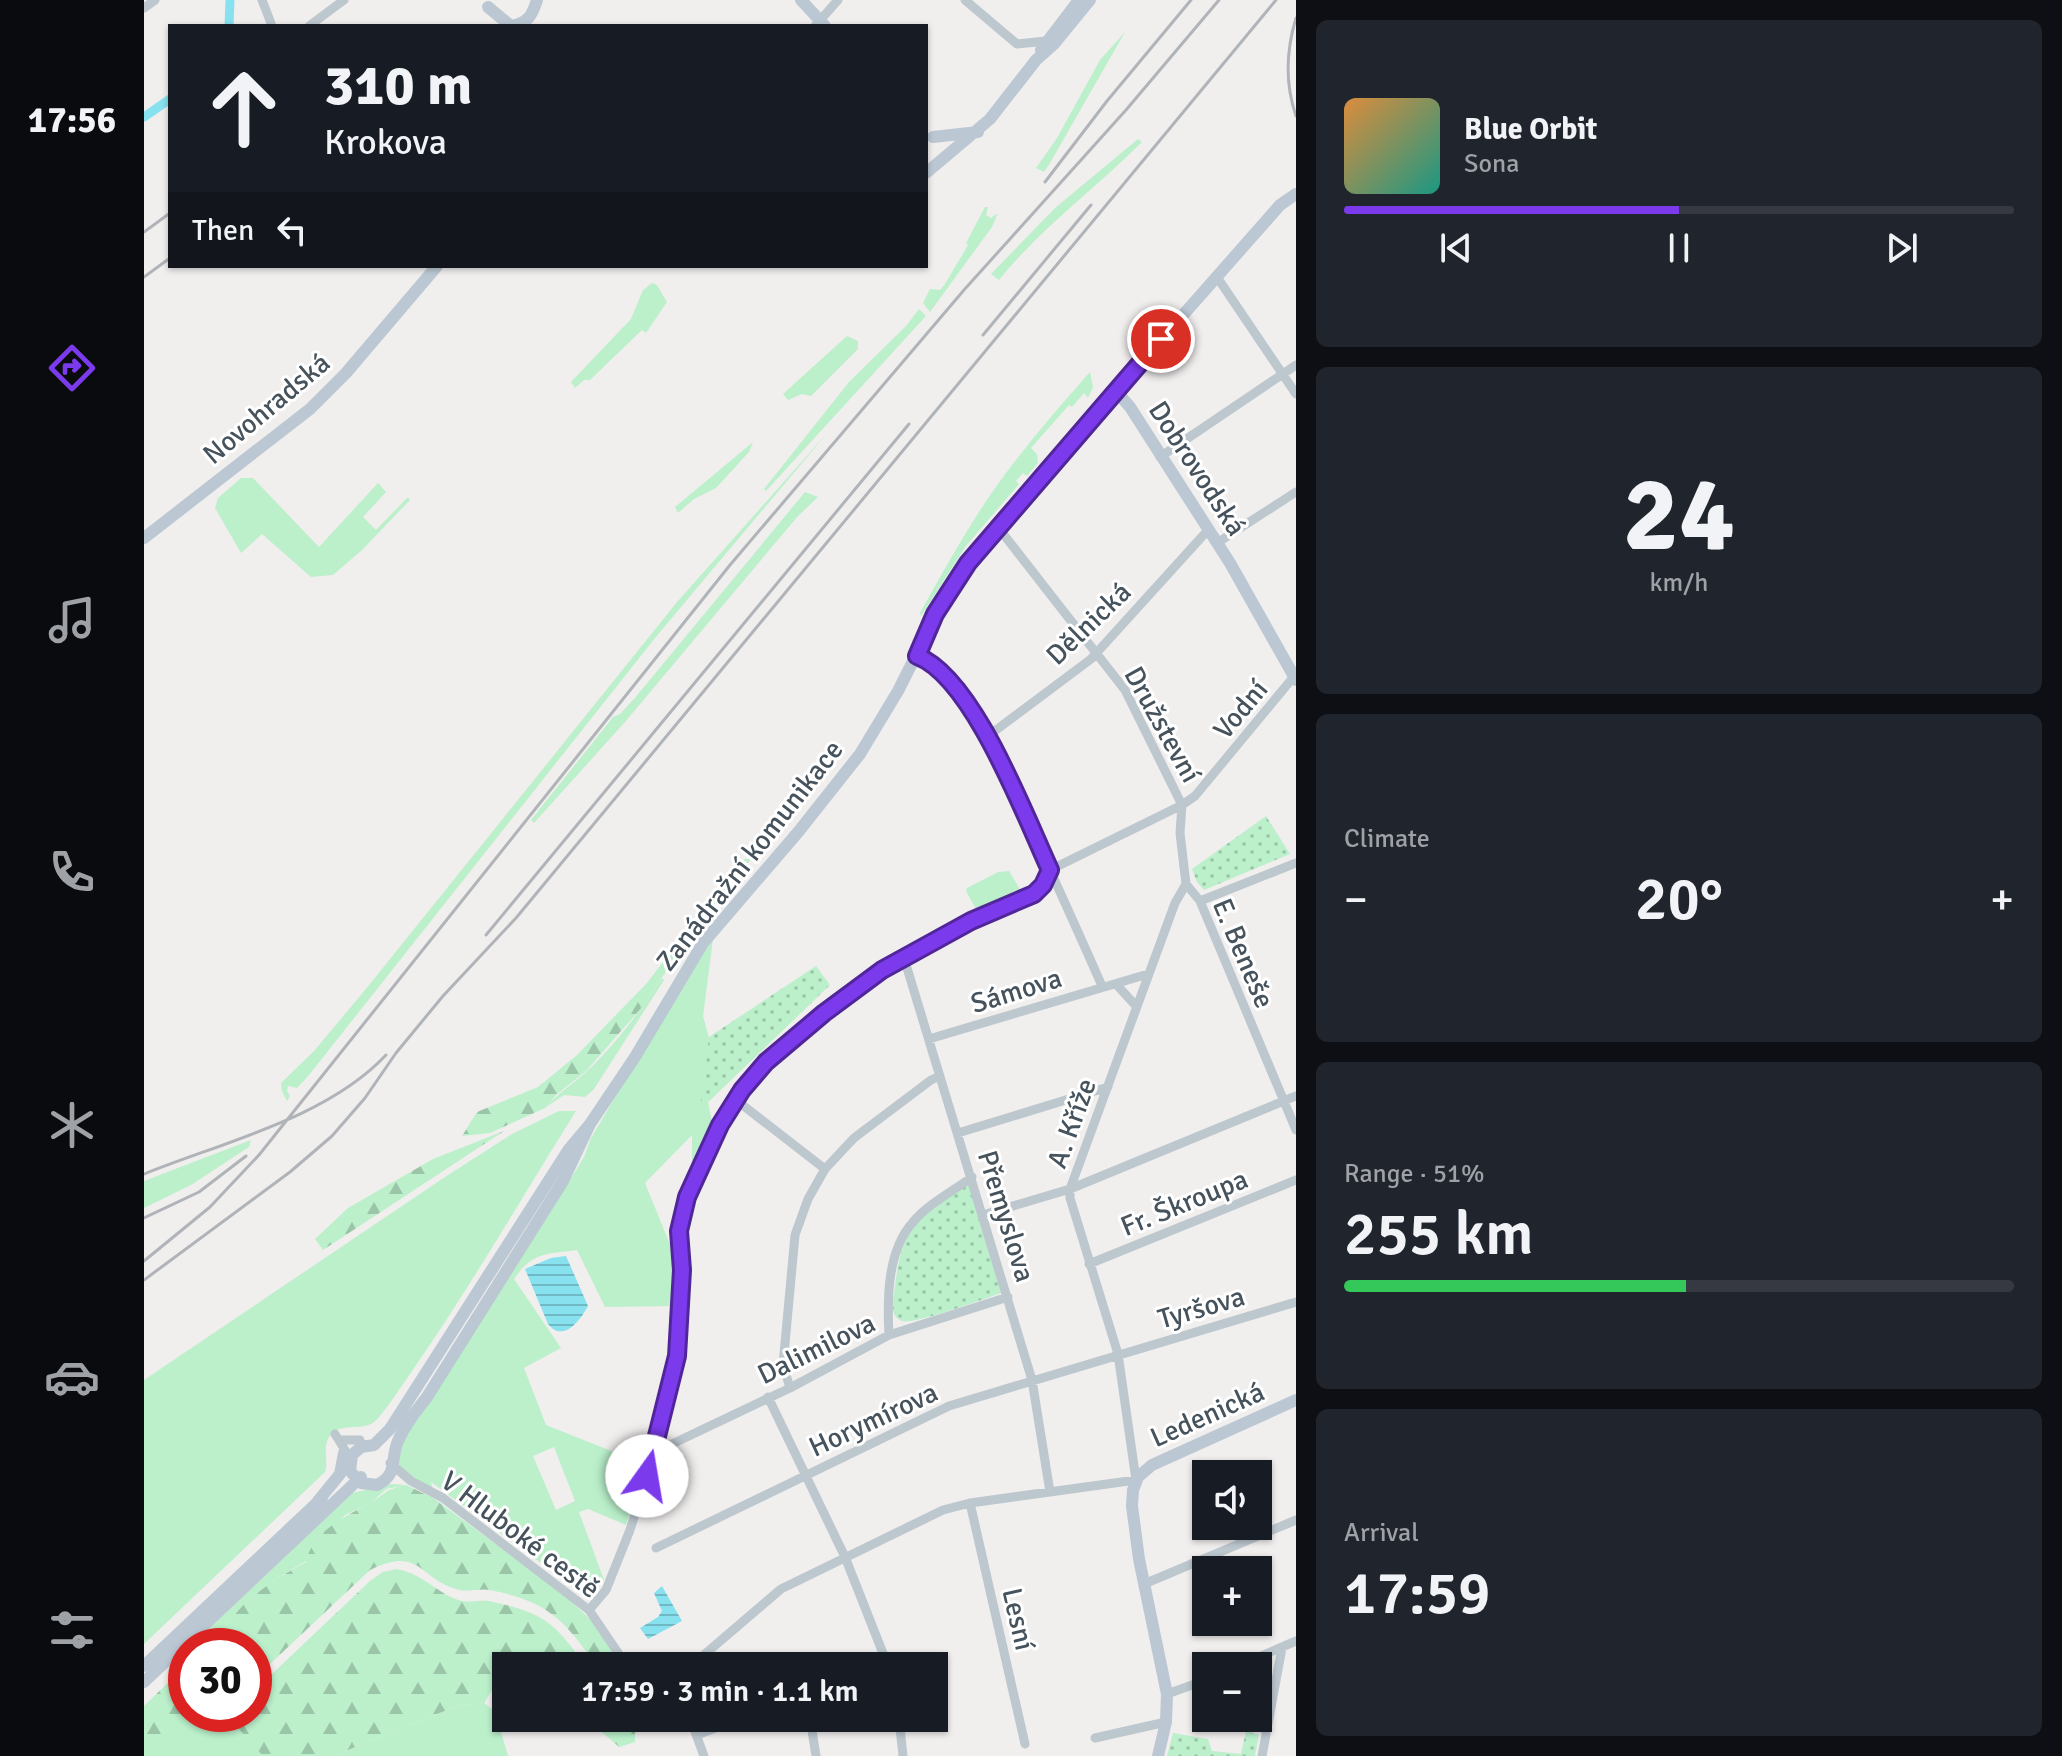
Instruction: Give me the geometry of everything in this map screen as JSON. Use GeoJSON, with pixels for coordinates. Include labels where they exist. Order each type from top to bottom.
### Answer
{"type":"FeatureCollection","features":[{"type":"Feature","properties":{"kind":"main road"},"geometry":{"type":"LineString","coordinates":[[518,24],[526,22],[532,15],[539,0]]}},
{"type":"Feature","properties":{"kind":"main road"},"geometry":{"type":"LineString","coordinates":[[538,24],[539,0]]}},
{"type":"Feature","properties":{"kind":"main road"},"geometry":{"type":"LineString","coordinates":[[801,0],[820,24]]}},
{"type":"Feature","properties":{"kind":"main road"},"geometry":{"type":"LineString","coordinates":[[1036,60],[1046,41],[1079,0]]}},
{"type":"Feature","properties":{"kind":"main road"},"geometry":{"type":"LineString","coordinates":[[928,172],[978,132],[1090,0]]}},
{"type":"Feature","properties":{"kind":"main road"},"geometry":{"type":"LineString","coordinates":[[485,4],[509,24]]}},
{"type":"Feature","properties":{"kind":"main road"},"geometry":{"type":"LineString","coordinates":[[485,4],[500,24]]}},
{"type":"Feature","properties":{"kind":"main road"},"geometry":{"type":"LineString","coordinates":[[930,134],[978,132]]}},
{"type":"Feature","properties":{"kind":"main road"},"geometry":{"type":"LineString","coordinates":[[930,134],[951,155]]}},
{"type":"Feature","properties":{"kind":"main road","name":"Dobrovodská"},"geometry":{"type":"LineString","coordinates":[[1295,677],[1217,543],[1130,407],[1116,391],[1280,205],[1296,194]]}},
{"type":"Feature","properties":{"kind":"main road","name":"Novohradská"},"geometry":{"type":"LineString","coordinates":[[144,538],[310,409],[346,373],[435,268]]}},
{"type":"Feature","properties":{"kind":"main road","name":"Zanádražní komunikace"},"geometry":{"type":"LineString","coordinates":[[386,1480],[390,1461],[389,1443],[569,1149],[590,1124],[635,1057],[675,985],[703,943],[860,754],[917,656],[950,588],[997,526],[1116,391]]}},
{"type":"Feature","properties":{"kind":"main road","name":"Ledenická"},"geometry":{"type":"LineString","coordinates":[[1158,1756],[1166,1722],[1167,1694],[1133,1513],[1132,1497],[1136,1480],[1152,1465],[1296,1400]]}},
{"type":"Feature","properties":{"kind":"main road","name":"Zanádražní komunikace"},"geometry":{"type":"LineString","coordinates":[[344,1451],[358,1449],[405,1417]]}},
{"type":"Feature","properties":{"kind":"main road"},"geometry":{"type":"LineString","coordinates":[[144,1666],[324,1504],[386,1470],[390,1461],[369,1441]]}},
{"type":"Feature","properties":{"kind":"main road"},"geometry":{"type":"LineString","coordinates":[[344,1451],[361,1482]]}},
{"type":"Feature","properties":{"kind":"main road"},"geometry":{"type":"LineString","coordinates":[[144,1682],[324,1504],[343,1479],[344,1451]]}},
{"type":"Feature","properties":{"kind":"main road"},"geometry":{"type":"LineString","coordinates":[[361,1482],[377,1485],[386,1480]]}},
{"type":"Feature","properties":{"kind":"street"},"geometry":{"type":"LineString","coordinates":[[144,8],[155,0]]}},
{"type":"Feature","properties":{"kind":"street"},"geometry":{"type":"LineString","coordinates":[[262,0],[271,24]]}},
{"type":"Feature","properties":{"kind":"street"},"geometry":{"type":"LineString","coordinates":[[312,24],[344,0]]}},
{"type":"Feature","properties":{"kind":"street"},"geometry":{"type":"LineString","coordinates":[[820,24],[838,0]]}},
{"type":"Feature","properties":{"kind":"street"},"geometry":{"type":"LineString","coordinates":[[965,0],[1017,44],[1046,41]]}},
{"type":"Feature","properties":{"kind":"street"},"geometry":{"type":"LineString","coordinates":[[1217,277],[1296,394]]}},
{"type":"Feature","properties":{"kind":"street"},"geometry":{"type":"LineString","coordinates":[[1160,457],[1296,365]]}},
{"type":"Feature","properties":{"kind":"street"},"geometry":{"type":"LineString","coordinates":[[1217,543],[1296,492]]}},
{"type":"Feature","properties":{"kind":"street","name":"Družstevní"},"geometry":{"type":"LineString","coordinates":[[997,526],[1125,690],[1182,805],[1180,833],[1186,884]]}},
{"type":"Feature","properties":{"kind":"street","name":"Dělnická"},"geometry":{"type":"LineString","coordinates":[[988,736],[1096,652],[1208,530]]}},
{"type":"Feature","properties":{"kind":"street"},"geometry":{"type":"LineString","coordinates":[[917,656],[926,659],[943,675],[988,736],[1102,986]]}},
{"type":"Feature","properties":{"kind":"street","name":"Vodní"},"geometry":{"type":"LineString","coordinates":[[1050,870],[1182,805],[1200,790],[1295,677]]}},
{"type":"Feature","properties":{"kind":"street"},"geometry":{"type":"LineString","coordinates":[[1200,901],[1296,863]]}},
{"type":"Feature","properties":{"kind":"street"},"geometry":{"type":"LineString","coordinates":[[589,1610],[606,1590],[641,1497],[677,1356],[682,1270],[679,1231],[687,1197],[720,1125],[759,1069],[824,1013],[882,970],[971,921],[1034,894],[1043,885],[1050,870]]}},
{"type":"Feature","properties":{"kind":"street","name":"E. Beneše"},"geometry":{"type":"LineString","coordinates":[[1186,884],[1200,901],[1296,1130]]}},
{"type":"Feature","properties":{"kind":"street","name":"A. Kříže"},"geometry":{"type":"LineString","coordinates":[[1136,1480],[1118,1354],[1089,1264],[1070,1189],[1175,903],[1186,884]]}},
{"type":"Feature","properties":{"kind":"street","name":"Přemyslova"},"geometry":{"type":"LineString","coordinates":[[904,958],[1032,1380],[1050,1492]]}},
{"type":"Feature","properties":{"kind":"street","name":"Sámova"},"geometry":{"type":"LineString","coordinates":[[929,1039],[1148,974]]}},
{"type":"Feature","properties":{"kind":"street"},"geometry":{"type":"LineString","coordinates":[[1116,984],[1136,1006]]}},
{"type":"Feature","properties":{"kind":"street"},"geometry":{"type":"LineString","coordinates":[[790,1388],[783,1365],[795,1235],[808,1199],[825,1169],[854,1138],[940,1076]]}},
{"type":"Feature","properties":{"kind":"street"},"geometry":{"type":"LineString","coordinates":[[958,1133],[1108,1087]]}},
{"type":"Feature","properties":{"kind":"street"},"geometry":{"type":"LineString","coordinates":[[983,1215],[1070,1189],[1296,1096]]}},
{"type":"Feature","properties":{"kind":"street"},"geometry":{"type":"LineString","coordinates":[[736,1100],[825,1169]]}},
{"type":"Feature","properties":{"kind":"street"},"geometry":{"type":"LineString","coordinates":[[889,1335],[887,1313],[890,1284],[901,1239],[918,1217],[972,1177]]}},
{"type":"Feature","properties":{"kind":"street","name":"Fr. Škroupa"},"geometry":{"type":"LineString","coordinates":[[1089,1264],[1296,1180]]}},
{"type":"Feature","properties":{"kind":"street","name":"Dalimilova"},"geometry":{"type":"LineString","coordinates":[[651,1454],[790,1388],[889,1335],[1008,1297]]}},
{"type":"Feature","properties":{"kind":"street","name":"Tyršova"},"geometry":{"type":"LineString","coordinates":[[1118,1354],[1296,1302]]}},
{"type":"Feature","properties":{"kind":"street","name":"Horymírova"},"geometry":{"type":"LineString","coordinates":[[656,1548],[949,1406],[1118,1354]]}},
{"type":"Feature","properties":{"kind":"street"},"geometry":{"type":"LineString","coordinates":[[768,1397],[845,1557],[882,1652]]}},
{"type":"Feature","properties":{"kind":"street"},"geometry":{"type":"LineString","coordinates":[[344,1451],[369,1441]]}},
{"type":"Feature","properties":{"kind":"street","name":"V Hluboké cestě"},"geometry":{"type":"LineString","coordinates":[[390,1461],[411,1481],[443,1498],[589,1610],[618,1652]]}},
{"type":"Feature","properties":{"kind":"street","name":"V Hluboké cestě"},"geometry":{"type":"LineString","coordinates":[[386,1480],[411,1481]]}},
{"type":"Feature","properties":{"kind":"street"},"geometry":{"type":"LineString","coordinates":[[707,1652],[781,1589],[937,1512],[970,1503],[1136,1480]]}},
{"type":"Feature","properties":{"kind":"street","name":"Lesní"},"geometry":{"type":"LineString","coordinates":[[970,1503],[1025,1744]]}},
{"type":"Feature","properties":{"kind":"street"},"geometry":{"type":"LineString","coordinates":[[1144,1584],[1296,1520]]}},
{"type":"Feature","properties":{"kind":"street"},"geometry":{"type":"LineString","coordinates":[[1272,1652],[1296,1641]]}},
{"type":"Feature","properties":{"kind":"street"},"geometry":{"type":"LineString","coordinates":[[1262,1756],[1282,1648]]}},
{"type":"Feature","properties":{"kind":"street"},"geometry":{"type":"LineString","coordinates":[[1167,1694],[1192,1685]]}},
{"type":"Feature","properties":{"kind":"street"},"geometry":{"type":"LineString","coordinates":[[1095,1738],[1166,1722]]}},
{"type":"Feature","properties":{"kind":"street"},"geometry":{"type":"LineString","coordinates":[[696,1732],[704,1756]]}},
{"type":"Feature","properties":{"kind":"street"},"geometry":{"type":"LineString","coordinates":[[697,1735],[705,1732]]}},
{"type":"Feature","properties":{"kind":"street"},"geometry":{"type":"LineString","coordinates":[[812,1732],[816,1756]]}},
{"type":"Feature","properties":{"kind":"street"},"geometry":{"type":"LineString","coordinates":[[900,1732],[903,1756]]}},
{"type":"Feature","properties":{"kind":"green space"},"geometry":{"type":"Polygon","coordinates":[[[1125,32],[1050,163],[1044,172],[1036,168],[1057,138],[1100,60],[1125,32]]]}},
{"type":"Feature","properties":{"kind":"green space"},"geometry":{"type":"Polygon","coordinates":[[[1138,139],[1142,142],[1032,243],[999,280],[991,274],[1055,208],[1138,139]]]}},
{"type":"Feature","properties":{"kind":"green space"},"geometry":{"type":"Polygon","coordinates":[[[985,207],[988,207],[986,215],[991,218],[998,213],[992,227],[930,312],[923,303],[930,289],[940,290],[945,284],[968,245],[966,243],[985,207]]]}},
{"type":"Feature","properties":{"kind":"green space"},"geometry":{"type":"Polygon","coordinates":[[[652,283],[657,285],[667,302],[646,333],[642,330],[590,380],[584,380],[575,388],[571,382],[631,319],[643,290],[652,283]]]}},
{"type":"Feature","properties":{"kind":"green space"},"geometry":{"type":"Polygon","coordinates":[[[919,309],[926,316],[766,491],[764,489],[849,382],[919,309]]]}},
{"type":"Feature","properties":{"kind":"green space"},"geometry":{"type":"Polygon","coordinates":[[[847,336],[858,341],[858,349],[811,396],[802,394],[788,400],[783,394],[847,336]]]}},
{"type":"Feature","properties":{"kind":"green space"},"geometry":{"type":"Polygon","coordinates":[[[1090,372],[1093,387],[1088,398],[1084,393],[1072,407],[1069,405],[1031,448],[1037,454],[1038,463],[1027,476],[1023,473],[1016,481],[1019,484],[966,546],[921,616],[946,567],[993,491],[1090,372]]]}},
{"type":"Feature","properties":{"kind":"green space"},"geometry":{"type":"Polygon","coordinates":[[[829,431],[655,638],[309,1075],[297,1088],[288,1086],[290,1096],[287,1101],[281,1083],[314,1051],[365,990],[677,602],[829,431]]]}},
{"type":"Feature","properties":{"kind":"green space"},"geometry":{"type":"Polygon","coordinates":[[[753,442],[749,452],[716,488],[694,499],[678,513],[675,507],[753,442]]]}},
{"type":"Feature","properties":{"kind":"green space"},"geometry":{"type":"Polygon","coordinates":[[[241,478],[253,478],[319,547],[378,483],[386,492],[363,517],[376,530],[408,497],[410,500],[333,575],[311,577],[262,534],[241,553],[215,508],[218,498],[241,478]]]}},
{"type":"Feature","properties":{"kind":"green space"},"geometry":{"type":"Polygon","coordinates":[[[805,492],[818,497],[798,516],[625,722],[534,823],[531,820],[613,717],[634,699],[805,492]]]}},
{"type":"Feature","properties":{"kind":"green space"},"geometry":{"type":"Polygon","coordinates":[[[1266,816],[1290,854],[1204,890],[1192,869],[1266,816]]]}},
{"type":"Feature","properties":{"kind":"green space"},"geometry":{"type":"Polygon","coordinates":[[[745,859],[751,859],[692,932],[643,1006],[586,1071],[545,1108],[490,1133],[462,1136],[477,1112],[538,1087],[577,1055],[647,983],[745,859]]]}},
{"type":"Feature","properties":{"kind":"green space"},"geometry":{"type":"Polygon","coordinates":[[[1009,871],[1021,891],[1020,896],[977,911],[967,888],[998,872],[1009,871]]]}},
{"type":"Feature","properties":{"kind":"green space"},"geometry":{"type":"Polygon","coordinates":[[[713,939],[703,1016],[709,1038],[701,1107],[708,1102],[712,1122],[698,1163],[692,1161],[692,1135],[645,1183],[680,1269],[677,1306],[605,1307],[577,1250],[534,1259],[514,1279],[561,1348],[524,1368],[546,1425],[644,1464],[626,1525],[588,1509],[579,1512],[604,1580],[590,1599],[431,1482],[433,1490],[416,1481],[400,1468],[398,1454],[404,1436],[584,1157],[591,1138],[683,983],[713,939]],[[554,1447],[533,1456],[556,1510],[575,1501],[554,1447]]]}},
{"type":"Feature","properties":{"kind":"green space"},"geometry":{"type":"Polygon","coordinates":[[[816,966],[830,985],[700,1110],[709,1037],[816,966]]]}},
{"type":"Feature","properties":{"kind":"green space"},"geometry":{"type":"Polygon","coordinates":[[[662,978],[664,980],[594,1089],[585,1097],[564,1095],[545,1108],[608,1050],[662,978]]]}},
{"type":"Feature","properties":{"kind":"green space"},"geometry":{"type":"Polygon","coordinates":[[[559,1111],[576,1111],[453,1309],[382,1413],[369,1425],[334,1432],[326,1446],[325,1472],[144,1644],[144,1380],[445,1177],[512,1134],[559,1111]]]}},
{"type":"Feature","properties":{"kind":"green space"},"geometry":{"type":"Polygon","coordinates":[[[504,1131],[323,1250],[315,1239],[348,1208],[433,1159],[504,1131]]]}},
{"type":"Feature","properties":{"kind":"green space"},"geometry":{"type":"Polygon","coordinates":[[[251,1140],[249,1147],[191,1185],[144,1208],[144,1181],[251,1140]]]}},
{"type":"Feature","properties":{"kind":"green space"},"geometry":{"type":"Polygon","coordinates":[[[968,1183],[1001,1293],[934,1315],[902,1321],[895,1316],[892,1306],[901,1253],[907,1239],[923,1218],[968,1183]]]}},
{"type":"Feature","properties":{"kind":"green space"},"geometry":{"type":"Polygon","coordinates":[[[391,1484],[406,1485],[386,1489],[371,1503],[345,1515],[306,1561],[274,1580],[245,1603],[223,1628],[210,1628],[352,1493],[391,1484]]]}},
{"type":"Feature","properties":{"kind":"green space"},"geometry":{"type":"Polygon","coordinates":[[[406,1485],[433,1498],[561,1592],[591,1620],[613,1652],[586,1652],[564,1624],[527,1600],[490,1590],[459,1590],[445,1585],[410,1562],[400,1561],[370,1570],[272,1662],[272,1628],[223,1628],[245,1603],[274,1580],[306,1562],[315,1542],[330,1527],[388,1491],[406,1485]]]}},
{"type":"Feature","properties":{"kind":"green space"},"geometry":{"type":"Polygon","coordinates":[[[396,1569],[415,1575],[462,1601],[489,1601],[526,1611],[548,1622],[575,1652],[492,1652],[492,1690],[484,1703],[457,1706],[333,1756],[263,1756],[242,1732],[272,1732],[272,1674],[383,1572],[396,1569]]]}},
{"type":"Feature","properties":{"kind":"green space"},"geometry":{"type":"Polygon","coordinates":[[[168,1683],[168,1730],[144,1752],[144,1706],[168,1683]]]}},
{"type":"Feature","properties":{"kind":"green space"},"geometry":{"type":"Polygon","coordinates":[[[168,1686],[168,1732],[272,1732],[296,1756],[144,1756],[144,1709],[168,1686]]]}},
{"type":"Feature","properties":{"kind":"green space"},"geometry":{"type":"Polygon","coordinates":[[[484,1703],[492,1709],[492,1732],[501,1732],[508,1756],[333,1756],[457,1706],[484,1703]]]}},
{"type":"Feature","properties":{"kind":"green space"},"geometry":{"type":"Polygon","coordinates":[[[602,1732],[635,1732],[635,1742],[619,1747],[602,1732]]]}},
{"type":"Feature","properties":{"kind":"green space"},"geometry":{"type":"Polygon","coordinates":[[[1246,1732],[1259,1735],[1255,1756],[1167,1756],[1173,1733],[1208,1739],[1212,1751],[1241,1754],[1246,1732]]]}},
{"type":"Feature","properties":{"kind":"water"},"geometry":{"type":"Polygon","coordinates":[[[566,1256],[588,1306],[571,1328],[559,1331],[548,1324],[525,1269],[551,1258],[566,1256]]]}},
{"type":"Feature","properties":{"kind":"water"},"geometry":{"type":"Polygon","coordinates":[[[662,1586],[682,1621],[648,1639],[640,1628],[662,1611],[654,1593],[662,1586]]]}},
{"type":"Feature","properties":{"kind":"waterway"},"geometry":{"type":"LineString","coordinates":[[229,24],[230,0]]}},
{"type":"Feature","properties":{"kind":"waterway"},"geometry":{"type":"LineString","coordinates":[[144,117],[168,100]]}},
{"type":"Feature","properties":{"kind":"railway"},"geometry":{"type":"LineString","coordinates":[[1045,182],[1191,0]]}},
{"type":"Feature","properties":{"kind":"railway"},"geometry":{"type":"LineString","coordinates":[[144,1261],[210,1207],[259,1155],[730,565],[964,290],[1126,110],[1219,0]]}},
{"type":"Feature","properties":{"kind":"railway"},"geometry":{"type":"LineString","coordinates":[[144,1280],[290,1172],[332,1136],[443,996],[516,918],[1276,0]]}},
{"type":"Feature","properties":{"kind":"railway"},"geometry":{"type":"LineString","coordinates":[[1296,18],[1288,67],[1296,116]]}},
{"type":"Feature","properties":{"kind":"railway"},"geometry":{"type":"LineString","coordinates":[[983,335],[1091,205]]}},
{"type":"Feature","properties":{"kind":"railway"},"geometry":{"type":"LineString","coordinates":[[144,232],[168,214]]}},
{"type":"Feature","properties":{"kind":"railway"},"geometry":{"type":"LineString","coordinates":[[144,277],[168,259]]}},
{"type":"Feature","properties":{"kind":"railway"},"geometry":{"type":"LineString","coordinates":[[486,935],[909,424]]}},
{"type":"Feature","properties":{"kind":"railway"},"geometry":{"type":"LineString","coordinates":[[144,1174],[304,1112],[362,1077],[386,1055]]}},
{"type":"Feature","properties":{"kind":"railway"},"geometry":{"type":"LineString","coordinates":[[144,1218],[199,1192],[246,1156]]}},
{"type":"Feature","properties":{"kind":"route"},"geometry":{"type":"LineString","coordinates":[[647,1476],[677,1356],[682,1270],[679,1231],[687,1197],[720,1125],[742,1090],[766,1062],[882,970],[971,921],[1034,894],[1043,885],[1050,870],[988,736],[943,675],[933,664],[917,656],[935,614],[968,563],[1161,339]]}}]}
